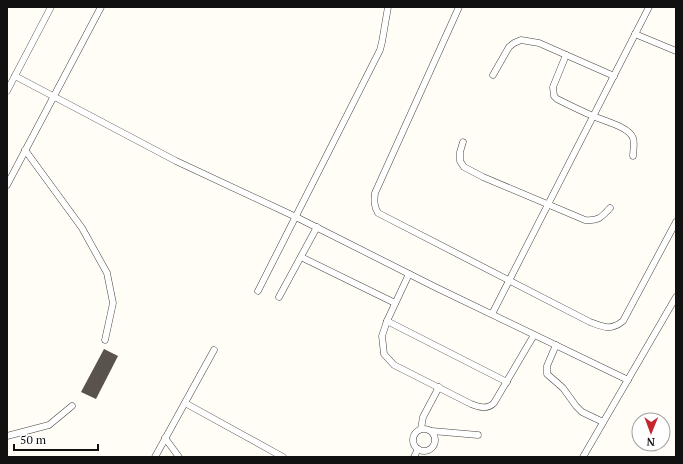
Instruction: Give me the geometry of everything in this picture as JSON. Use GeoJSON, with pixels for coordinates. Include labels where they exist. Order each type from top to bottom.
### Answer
{"type":"FeatureCollection","features":[{"type":"Feature","properties":{"kind":"lane"},"geometry":{"type":"LineString","coordinates":[[7,91],[51,7]]}},
{"type":"Feature","properties":{"kind":"lane"},"geometry":{"type":"LineString","coordinates":[[7,185],[101,7]]}},
{"type":"Feature","properties":{"kind":"lane"},"geometry":{"type":"LineString","coordinates":[[258,290],[380,50],[388,7]]}},
{"type":"Feature","properties":{"kind":"lane"},"geometry":{"type":"LineString","coordinates":[[459,7],[375,193],[374,201],[378,212],[509,281],[590,322],[603,327],[618,325],[623,321],[676,222]]}},
{"type":"Feature","properties":{"kind":"lane"},"geometry":{"type":"LineString","coordinates":[[492,314],[649,7]]}},
{"type":"Feature","properties":{"kind":"lane"},"geometry":{"type":"LineString","coordinates":[[635,34],[676,51]]}},
{"type":"Feature","properties":{"kind":"lane"},"geometry":{"type":"LineString","coordinates":[[493,75],[509,47],[521,40],[539,42],[614,76]]}},
{"type":"Feature","properties":{"kind":"lane"},"geometry":{"type":"LineString","coordinates":[[566,55],[553,87],[554,96],[557,99],[615,125],[629,133],[633,138],[634,145],[632,156]]}},
{"type":"Feature","properties":{"kind":"lane"},"geometry":{"type":"LineString","coordinates":[[15,76],[176,161],[317,227],[409,274],[628,380]]}},
{"type":"Feature","properties":{"kind":"lane"},"geometry":{"type":"LineString","coordinates":[[464,142],[460,152],[460,161],[464,167],[483,177],[549,203],[585,220],[593,221],[600,218],[610,208]]}},
{"type":"Feature","properties":{"kind":"lane"},"geometry":{"type":"LineString","coordinates":[[25,150],[82,228],[107,273],[113,303],[105,340]]}},
{"type":"Feature","properties":{"kind":"lane"},"geometry":{"type":"LineString","coordinates":[[279,297],[317,227]]}},
{"type":"Feature","properties":{"kind":"lane"},"geometry":{"type":"LineString","coordinates":[[301,257],[395,303]]}},
{"type":"Feature","properties":{"kind":"lane"},"geometry":{"type":"LineString","coordinates":[[409,274],[387,321],[382,336],[384,354],[394,364],[471,404],[484,408],[494,403],[534,334]]}},
{"type":"Feature","properties":{"kind":"lane"},"geometry":{"type":"LineString","coordinates":[[583,457],[676,297]]}},
{"type":"Feature","properties":{"kind":"lane"},"geometry":{"type":"LineString","coordinates":[[387,321],[507,382]]}},
{"type":"Feature","properties":{"kind":"lane"},"geometry":{"type":"LineString","coordinates":[[556,345],[547,366],[547,374],[563,388],[582,412],[603,422]]}},
{"type":"Feature","properties":{"kind":"lane"},"geometry":{"type":"LineString","coordinates":[[155,457],[214,350]]}},
{"type":"Feature","properties":{"kind":"lane"},"geometry":{"type":"LineString","coordinates":[[421,429],[423,417],[439,387]]}},
{"type":"Feature","properties":{"kind":"lane"},"geometry":{"type":"LineString","coordinates":[[185,403],[283,457]]}},
{"type":"Feature","properties":{"kind":"lane"},"geometry":{"type":"LineString","coordinates":[[7,436],[49,425],[72,406]]}},
{"type":"Feature","properties":{"kind":"lane"},"geometry":{"type":"LineString","coordinates":[[432,431],[435,438],[432,448],[425,451],[418,449],[413,444],[413,436],[415,433],[425,428],[432,431],[478,435]]}},
{"type":"Feature","properties":{"kind":"lane"},"geometry":{"type":"LineString","coordinates":[[166,438],[179,457]]}},
{"type":"Feature","properties":{"kind":"lane"},"geometry":{"type":"LineString","coordinates":[[414,457],[418,449]]}},
{"type":"Feature","properties":{"kind":"building"},"geometry":{"type":"Polygon","coordinates":[[[104,349],[118,356],[96,399],[81,392],[104,349]]]}}]}
